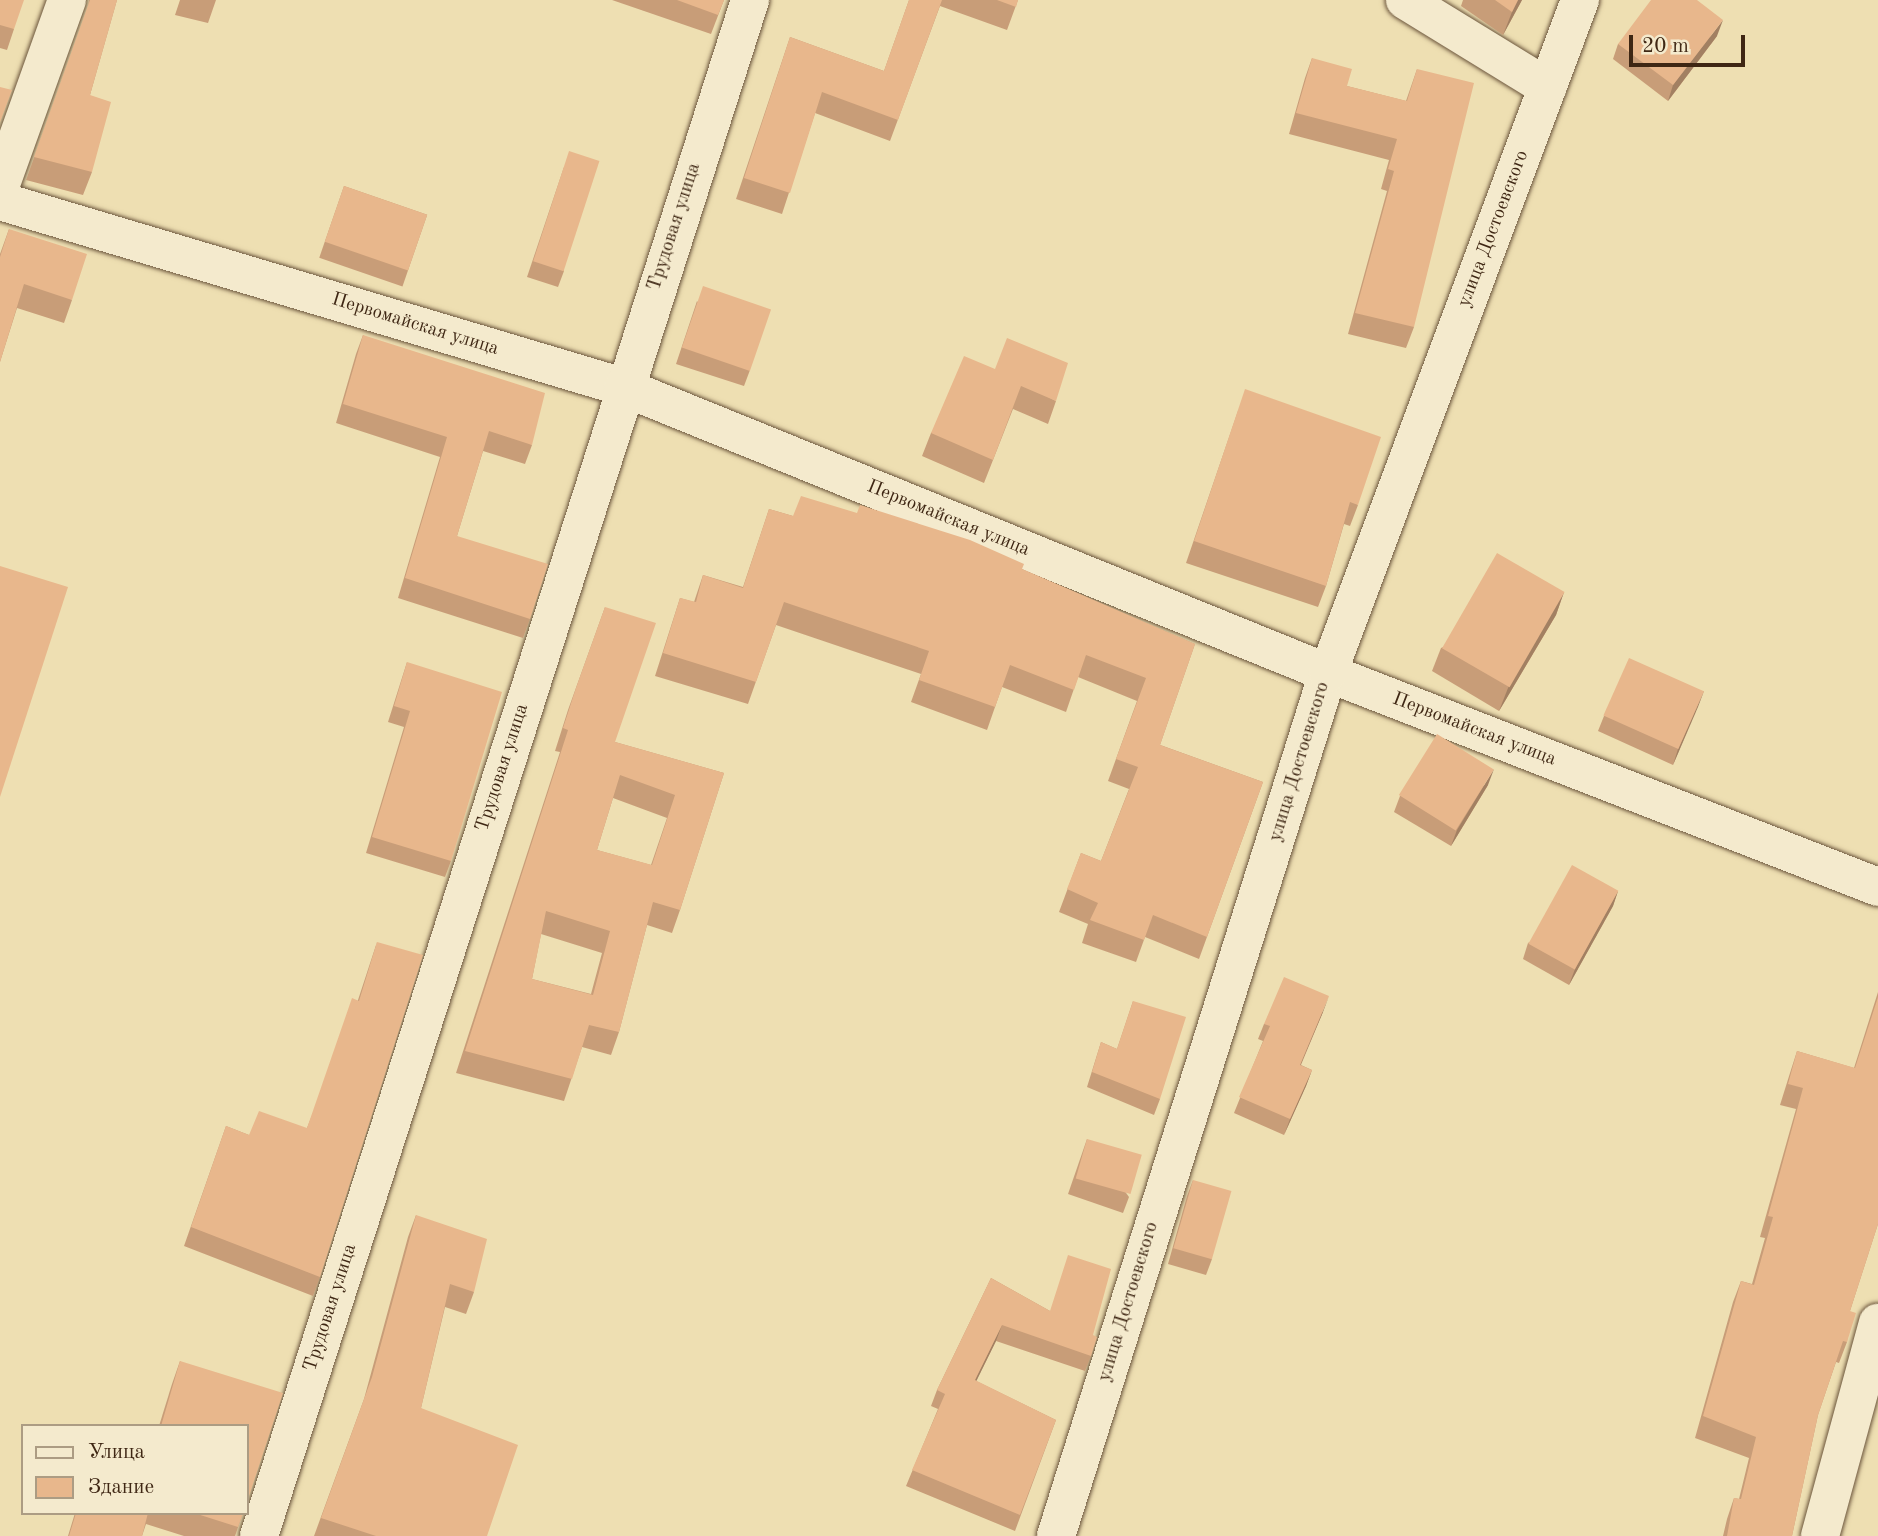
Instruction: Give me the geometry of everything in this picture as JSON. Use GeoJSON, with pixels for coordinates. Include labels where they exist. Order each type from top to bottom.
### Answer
{"type":"FeatureCollection","features":[{"type":"Feature","properties":{"kind":"street"},"geometry":{"type":"LineString","coordinates":[[0,187],[67,0]]}},
{"type":"Feature","properties":{"kind":"street","name":"Трудовая улица"},"geometry":{"type":"LineString","coordinates":[[258,1536],[623,387],[750,0]]}},
{"type":"Feature","properties":{"kind":"street"},"geometry":{"type":"LineString","coordinates":[[1405,0],[1547,87]]}},
{"type":"Feature","properties":{"kind":"street","name":"улица Достоевского"},"geometry":{"type":"LineString","coordinates":[[1056,1536],[1328,673],[1580,0]]}},
{"type":"Feature","properties":{"kind":"street","name":"Первомайская улица"},"geometry":{"type":"LineString","coordinates":[[0,201],[623,387],[1328,673],[1878,887]]}},
{"type":"Feature","properties":{"kind":"street"},"geometry":{"type":"LineString","coordinates":[[1820,1536],[1878,1323]]}},
{"type":"Feature","properties":{"kind":"building"},"geometry":{"type":"Polygon","coordinates":[[[0,0],[24,0],[14,29],[0,25],[0,0]]]}},
{"type":"Feature","properties":{"kind":"building"},"geometry":{"type":"Polygon","coordinates":[[[90,0],[117,0],[90,95],[111,102],[92,172],[34,157],[90,0]]]}},
{"type":"Feature","properties":{"kind":"building"},"geometry":{"type":"Polygon","coordinates":[[[677,0],[724,0],[718,15],[677,0]]]}},
{"type":"Feature","properties":{"kind":"building"},"geometry":{"type":"Polygon","coordinates":[[[909,0],[942,0],[898,120],[822,92],[790,193],[744,178],[790,37],[884,71],[909,0]]]}},
{"type":"Feature","properties":{"kind":"building"},"geometry":{"type":"Polygon","coordinates":[[[997,0],[1018,0],[1016,7],[997,0]]]}},
{"type":"Feature","properties":{"kind":"building"},"geometry":{"type":"Polygon","coordinates":[[[1495,0],[1518,0],[1512,12],[1495,0]]]}},
{"type":"Feature","properties":{"kind":"building"},"geometry":{"type":"Polygon","coordinates":[[[1651,0],[1697,0],[1723,20],[1673,85],[1618,44],[1651,0]]]}},
{"type":"Feature","properties":{"kind":"building"},"geometry":{"type":"Polygon","coordinates":[[[1312,58],[1352,69],[1347,86],[1407,101],[1417,69],[1474,83],[1414,327],[1355,313],[1394,171],[1388,169],[1397,139],[1296,113],[1312,58]]]}},
{"type":"Feature","properties":{"kind":"building"},"geometry":{"type":"Polygon","coordinates":[[[0,87],[12,90],[0,122],[0,87]]]}},
{"type":"Feature","properties":{"kind":"building"},"geometry":{"type":"Polygon","coordinates":[[[569,151],[599,161],[564,271],[533,261],[569,151]]]}},
{"type":"Feature","properties":{"kind":"building"},"geometry":{"type":"Polygon","coordinates":[[[344,186],[427,215],[408,270],[325,242],[344,186]]]}},
{"type":"Feature","properties":{"kind":"building"},"geometry":{"type":"Polygon","coordinates":[[[9,229],[87,254],[72,300],[24,284],[0,362],[0,257],[9,229]]]}},
{"type":"Feature","properties":{"kind":"building"},"geometry":{"type":"Polygon","coordinates":[[[703,286],[771,309],[750,371],[682,347],[703,286]]]}},
{"type":"Feature","properties":{"kind":"building"},"geometry":{"type":"Polygon","coordinates":[[[363,335],[545,393],[532,445],[489,431],[457,536],[548,564],[530,619],[405,578],[447,437],[343,404],[363,335]]]}},
{"type":"Feature","properties":{"kind":"building"},"geometry":{"type":"Polygon","coordinates":[[[1007,338],[1068,363],[1056,401],[1021,386],[993,460],[931,433],[964,356],[995,369],[1007,338]]]}},
{"type":"Feature","properties":{"kind":"building"},"geometry":{"type":"Polygon","coordinates":[[[1245,389],[1381,437],[1358,505],[1350,502],[1326,586],[1194,541],[1245,389]]]}},
{"type":"Feature","properties":{"kind":"building"},"geometry":{"type":"Polygon","coordinates":[[[801,496],[857,513],[860,505],[970,540],[1024,564],[1022,569],[1195,644],[1160,745],[1263,782],[1207,937],[1153,915],[1144,940],[1090,920],[1098,903],[1067,889],[1081,853],[1101,861],[1138,767],[1116,759],[1146,678],[1086,655],[1074,690],[1010,665],[995,707],[919,680],[929,651],[784,602],[756,682],[663,653],[680,598],[696,602],[703,575],[743,588],[769,509],[793,516],[801,496]]]}},
{"type":"Feature","properties":{"kind":"building"},"geometry":{"type":"Polygon","coordinates":[[[1497,553],[1565,592],[1510,687],[1442,648],[1497,553]]]}},
{"type":"Feature","properties":{"kind":"building"},"geometry":{"type":"Polygon","coordinates":[[[0,566],[68,587],[0,797],[0,566]]]}},
{"type":"Feature","properties":{"kind":"building"},"geometry":{"type":"Polygon","coordinates":[[[605,607],[656,623],[615,742],[724,773],[680,910],[653,902],[619,1032],[589,1025],[572,1079],[465,1051],[568,730],[563,728],[605,607]],[[620,775],[597,850],[652,865],[675,795],[620,775]],[[546,911],[532,979],[593,995],[610,931],[546,911]]]}},
{"type":"Feature","properties":{"kind":"building"},"geometry":{"type":"Polygon","coordinates":[[[1629,658],[1704,691],[1678,749],[1603,716],[1629,658]]]}},
{"type":"Feature","properties":{"kind":"building"},"geometry":{"type":"Polygon","coordinates":[[[407,662],[502,692],[451,861],[372,837],[410,711],[394,706],[407,662]]]}},
{"type":"Feature","properties":{"kind":"building"},"geometry":{"type":"Polygon","coordinates":[[[1437,734],[1494,770],[1456,831],[1399,795],[1437,734]]]}},
{"type":"Feature","properties":{"kind":"building"},"geometry":{"type":"Polygon","coordinates":[[[1572,865],[1618,891],[1575,969],[1528,944],[1572,865]]]}},
{"type":"Feature","properties":{"kind":"building"},"geometry":{"type":"Polygon","coordinates":[[[377,942],[423,955],[320,1277],[191,1227],[226,1126],[249,1135],[259,1111],[307,1128],[352,998],[359,1001],[377,942]]]}},
{"type":"Feature","properties":{"kind":"building"},"geometry":{"type":"Polygon","coordinates":[[[1284,977],[1329,996],[1300,1065],[1312,1070],[1290,1119],[1239,1097],[1270,1026],[1264,1024],[1284,977]]]}},
{"type":"Feature","properties":{"kind":"building"},"geometry":{"type":"Polygon","coordinates":[[[1878,997],[1878,1224],[1850,1311],[1856,1313],[1847,1342],[1843,1341],[1818,1415],[1792,1536],[1727,1536],[1734,1498],[1741,1499],[1756,1437],[1703,1416],[1741,1281],[1754,1285],[1773,1217],[1768,1216],[1803,1088],[1788,1084],[1797,1051],[1855,1068],[1878,997]]]}},
{"type":"Feature","properties":{"kind":"building"},"geometry":{"type":"Polygon","coordinates":[[[1133,1001],[1186,1017],[1160,1099],[1092,1072],[1101,1042],[1117,1049],[1133,1001]]]}},
{"type":"Feature","properties":{"kind":"building"},"geometry":{"type":"Polygon","coordinates":[[[1087,1139],[1142,1155],[1130,1194],[1076,1178],[1087,1139]]]}},
{"type":"Feature","properties":{"kind":"building"},"geometry":{"type":"Polygon","coordinates":[[[1193,1180],[1231,1191],[1212,1259],[1173,1248],[1193,1180]]]}},
{"type":"Feature","properties":{"kind":"building"},"geometry":{"type":"Polygon","coordinates":[[[416,1215],[487,1239],[474,1292],[450,1284],[421,1408],[518,1445],[487,1536],[376,1536],[321,1518],[372,1377],[416,1215]]]}},
{"type":"Feature","properties":{"kind":"building"},"geometry":{"type":"Polygon","coordinates":[[[1068,1255],[1111,1269],[1093,1335],[1097,1337],[1091,1356],[1002,1325],[975,1380],[1056,1420],[1020,1515],[912,1470],[945,1394],[937,1390],[991,1278],[1050,1311],[1068,1255]]]}},
{"type":"Feature","properties":{"kind":"building"},"geometry":{"type":"Polygon","coordinates":[[[180,1361],[283,1393],[248,1499],[248,1424],[162,1424],[180,1361]]]}},
{"type":"Feature","properties":{"kind":"building"},"geometry":{"type":"Polygon","coordinates":[[[75,1515],[147,1515],[142,1536],[69,1536],[75,1515]]]}},
{"type":"Feature","properties":{"kind":"building"},"geometry":{"type":"Polygon","coordinates":[[[200,1515],[242,1515],[238,1527],[200,1515]]]}}]}
